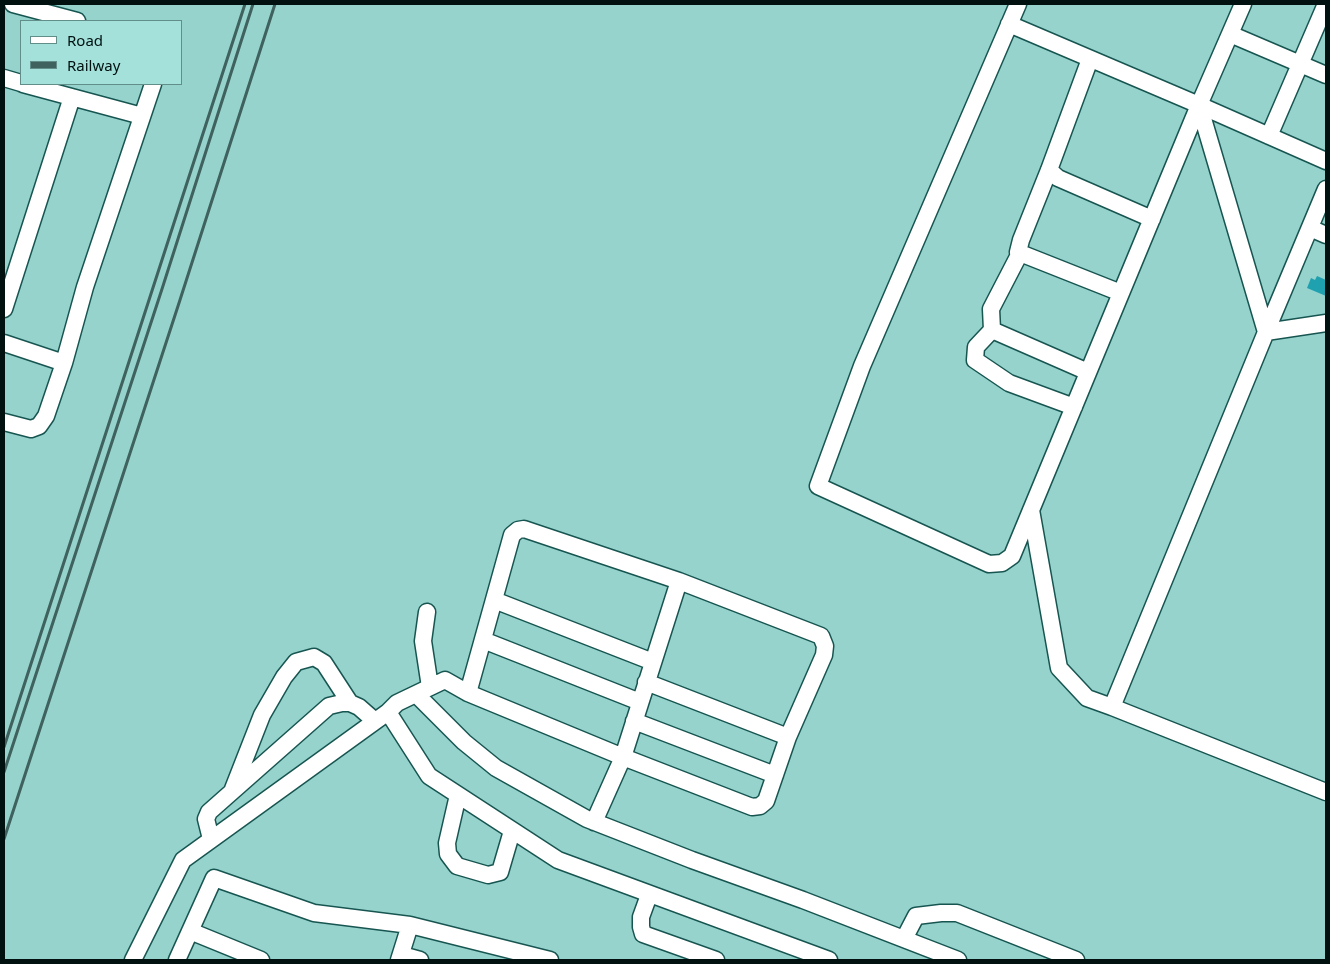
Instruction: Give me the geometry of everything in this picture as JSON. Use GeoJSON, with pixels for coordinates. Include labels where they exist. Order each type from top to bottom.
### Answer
{"type":"FeatureCollection","features":[{"type":"Feature","properties":{"kind":"street"},"geometry":{"type":"LineString","coordinates":[[13,4],[73,20]]}},
{"type":"Feature","properties":{"kind":"street"},"geometry":{"type":"LineString","coordinates":[[1018,4],[862,366],[818,486],[989,564],[1002,563],[1012,556],[1199,105],[1243,4]]}},
{"type":"Feature","properties":{"kind":"street"},"geometry":{"type":"LineString","coordinates":[[1269,136],[1326,4]]}},
{"type":"Feature","properties":{"kind":"street"},"geometry":{"type":"LineString","coordinates":[[1009,24],[1326,161]]}},
{"type":"Feature","properties":{"kind":"street"},"geometry":{"type":"LineString","coordinates":[[1230,34],[1326,75]]}},
{"type":"Feature","properties":{"kind":"street"},"geometry":{"type":"LineString","coordinates":[[1074,407],[1009,383],[975,360],[976,346],[992,330],[991,310],[1020,253],[1018,252],[1021,240],[1090,58]]}},
{"type":"Feature","properties":{"kind":"street"},"geometry":{"type":"LineString","coordinates":[[4,78],[20,83]]}},
{"type":"Feature","properties":{"kind":"street"},"geometry":{"type":"LineString","coordinates":[[26,85],[142,116]]}},
{"type":"Feature","properties":{"kind":"street"},"geometry":{"type":"LineString","coordinates":[[4,422],[31,429],[39,426],[46,416],[153,85]]}},
{"type":"Feature","properties":{"kind":"street"},"geometry":{"type":"LineString","coordinates":[[4,310],[10,266],[72,97]]}},
{"type":"Feature","properties":{"kind":"street"},"geometry":{"type":"LineString","coordinates":[[1199,105],[1266,332]]}},
{"type":"Feature","properties":{"kind":"street"},"geometry":{"type":"LineString","coordinates":[[1049,170],[1058,178],[1152,218]]}},
{"type":"Feature","properties":{"kind":"street"},"geometry":{"type":"LineString","coordinates":[[1112,707],[1326,189]]}},
{"type":"Feature","properties":{"kind":"street"},"geometry":{"type":"LineString","coordinates":[[1310,228],[1326,235]]}},
{"type":"Feature","properties":{"kind":"street"},"geometry":{"type":"LineString","coordinates":[[1020,253],[1121,293]]}},
{"type":"Feature","properties":{"kind":"street"},"geometry":{"type":"LineString","coordinates":[[1266,332],[1326,323]]}},
{"type":"Feature","properties":{"kind":"street"},"geometry":{"type":"LineString","coordinates":[[992,330],[1088,372]]}},
{"type":"Feature","properties":{"kind":"street"},"geometry":{"type":"LineString","coordinates":[[4,343],[64,363]]}},
{"type":"Feature","properties":{"kind":"street"},"geometry":{"type":"LineString","coordinates":[[1031,510],[1059,668],[1087,698],[1326,792]]}},
{"type":"Feature","properties":{"kind":"street"},"geometry":{"type":"LineString","coordinates":[[133,960],[183,860],[397,703],[445,680],[468,693],[752,807],[760,806],[766,801],[788,737],[824,655],[825,646],[821,636],[679,581],[524,529],[518,530],[512,535],[468,693]]}},
{"type":"Feature","properties":{"kind":"street"},"geometry":{"type":"LineString","coordinates":[[594,822],[623,756],[679,581]]}},
{"type":"Feature","properties":{"kind":"street"},"geometry":{"type":"LineString","coordinates":[[494,600],[653,662]]}},
{"type":"Feature","properties":{"kind":"street"},"geometry":{"type":"LineString","coordinates":[[427,612],[423,640],[423,690],[464,742],[496,768],[594,822],[958,960]]}},
{"type":"Feature","properties":{"kind":"street"},"geometry":{"type":"LineString","coordinates":[[483,640],[640,702]]}},
{"type":"Feature","properties":{"kind":"street"},"geometry":{"type":"LineString","coordinates":[[232,792],[262,715],[284,677],[296,662],[314,657],[324,663],[350,703]]}},
{"type":"Feature","properties":{"kind":"street"},"geometry":{"type":"LineString","coordinates":[[646,682],[788,737]]}},
{"type":"Feature","properties":{"kind":"street"},"geometry":{"type":"LineString","coordinates":[[211,840],[206,819],[209,812],[330,706],[350,703],[381,716],[429,776],[558,860],[830,960]]}},
{"type":"Feature","properties":{"kind":"street"},"geometry":{"type":"LineString","coordinates":[[634,721],[774,775]]}},
{"type":"Feature","properties":{"kind":"street"},"geometry":{"type":"LineString","coordinates":[[458,795],[447,843],[448,854],[457,866],[488,875],[500,872],[512,831]]}},
{"type":"Feature","properties":{"kind":"street"},"geometry":{"type":"LineString","coordinates":[[176,960],[214,878],[314,913],[410,925],[550,960]]}},
{"type":"Feature","properties":{"kind":"street"},"geometry":{"type":"LineString","coordinates":[[649,895],[641,917],[643,934],[716,960]]}},
{"type":"Feature","properties":{"kind":"street"},"geometry":{"type":"LineString","coordinates":[[904,939],[916,916],[957,913],[1076,960]]}},
{"type":"Feature","properties":{"kind":"street"},"geometry":{"type":"LineString","coordinates":[[410,925],[400,957],[420,960]]}},
{"type":"Feature","properties":{"kind":"street"},"geometry":{"type":"LineString","coordinates":[[190,931],[261,960]]}},
{"type":"Feature","properties":{"kind":"building"},"geometry":{"type":"Polygon","coordinates":[[[1317,276],[1326,280],[1326,296],[1307,288],[1311,278],[1315,280],[1317,276]]]}},
{"type":"Feature","properties":{"kind":"railway"},"geometry":{"type":"LineString","coordinates":[[4,747],[245,4]]}},
{"type":"Feature","properties":{"kind":"railway"},"geometry":{"type":"LineString","coordinates":[[4,772],[253,4]]}},
{"type":"Feature","properties":{"kind":"railway"},"geometry":{"type":"LineString","coordinates":[[4,839],[275,4]]}}]}
